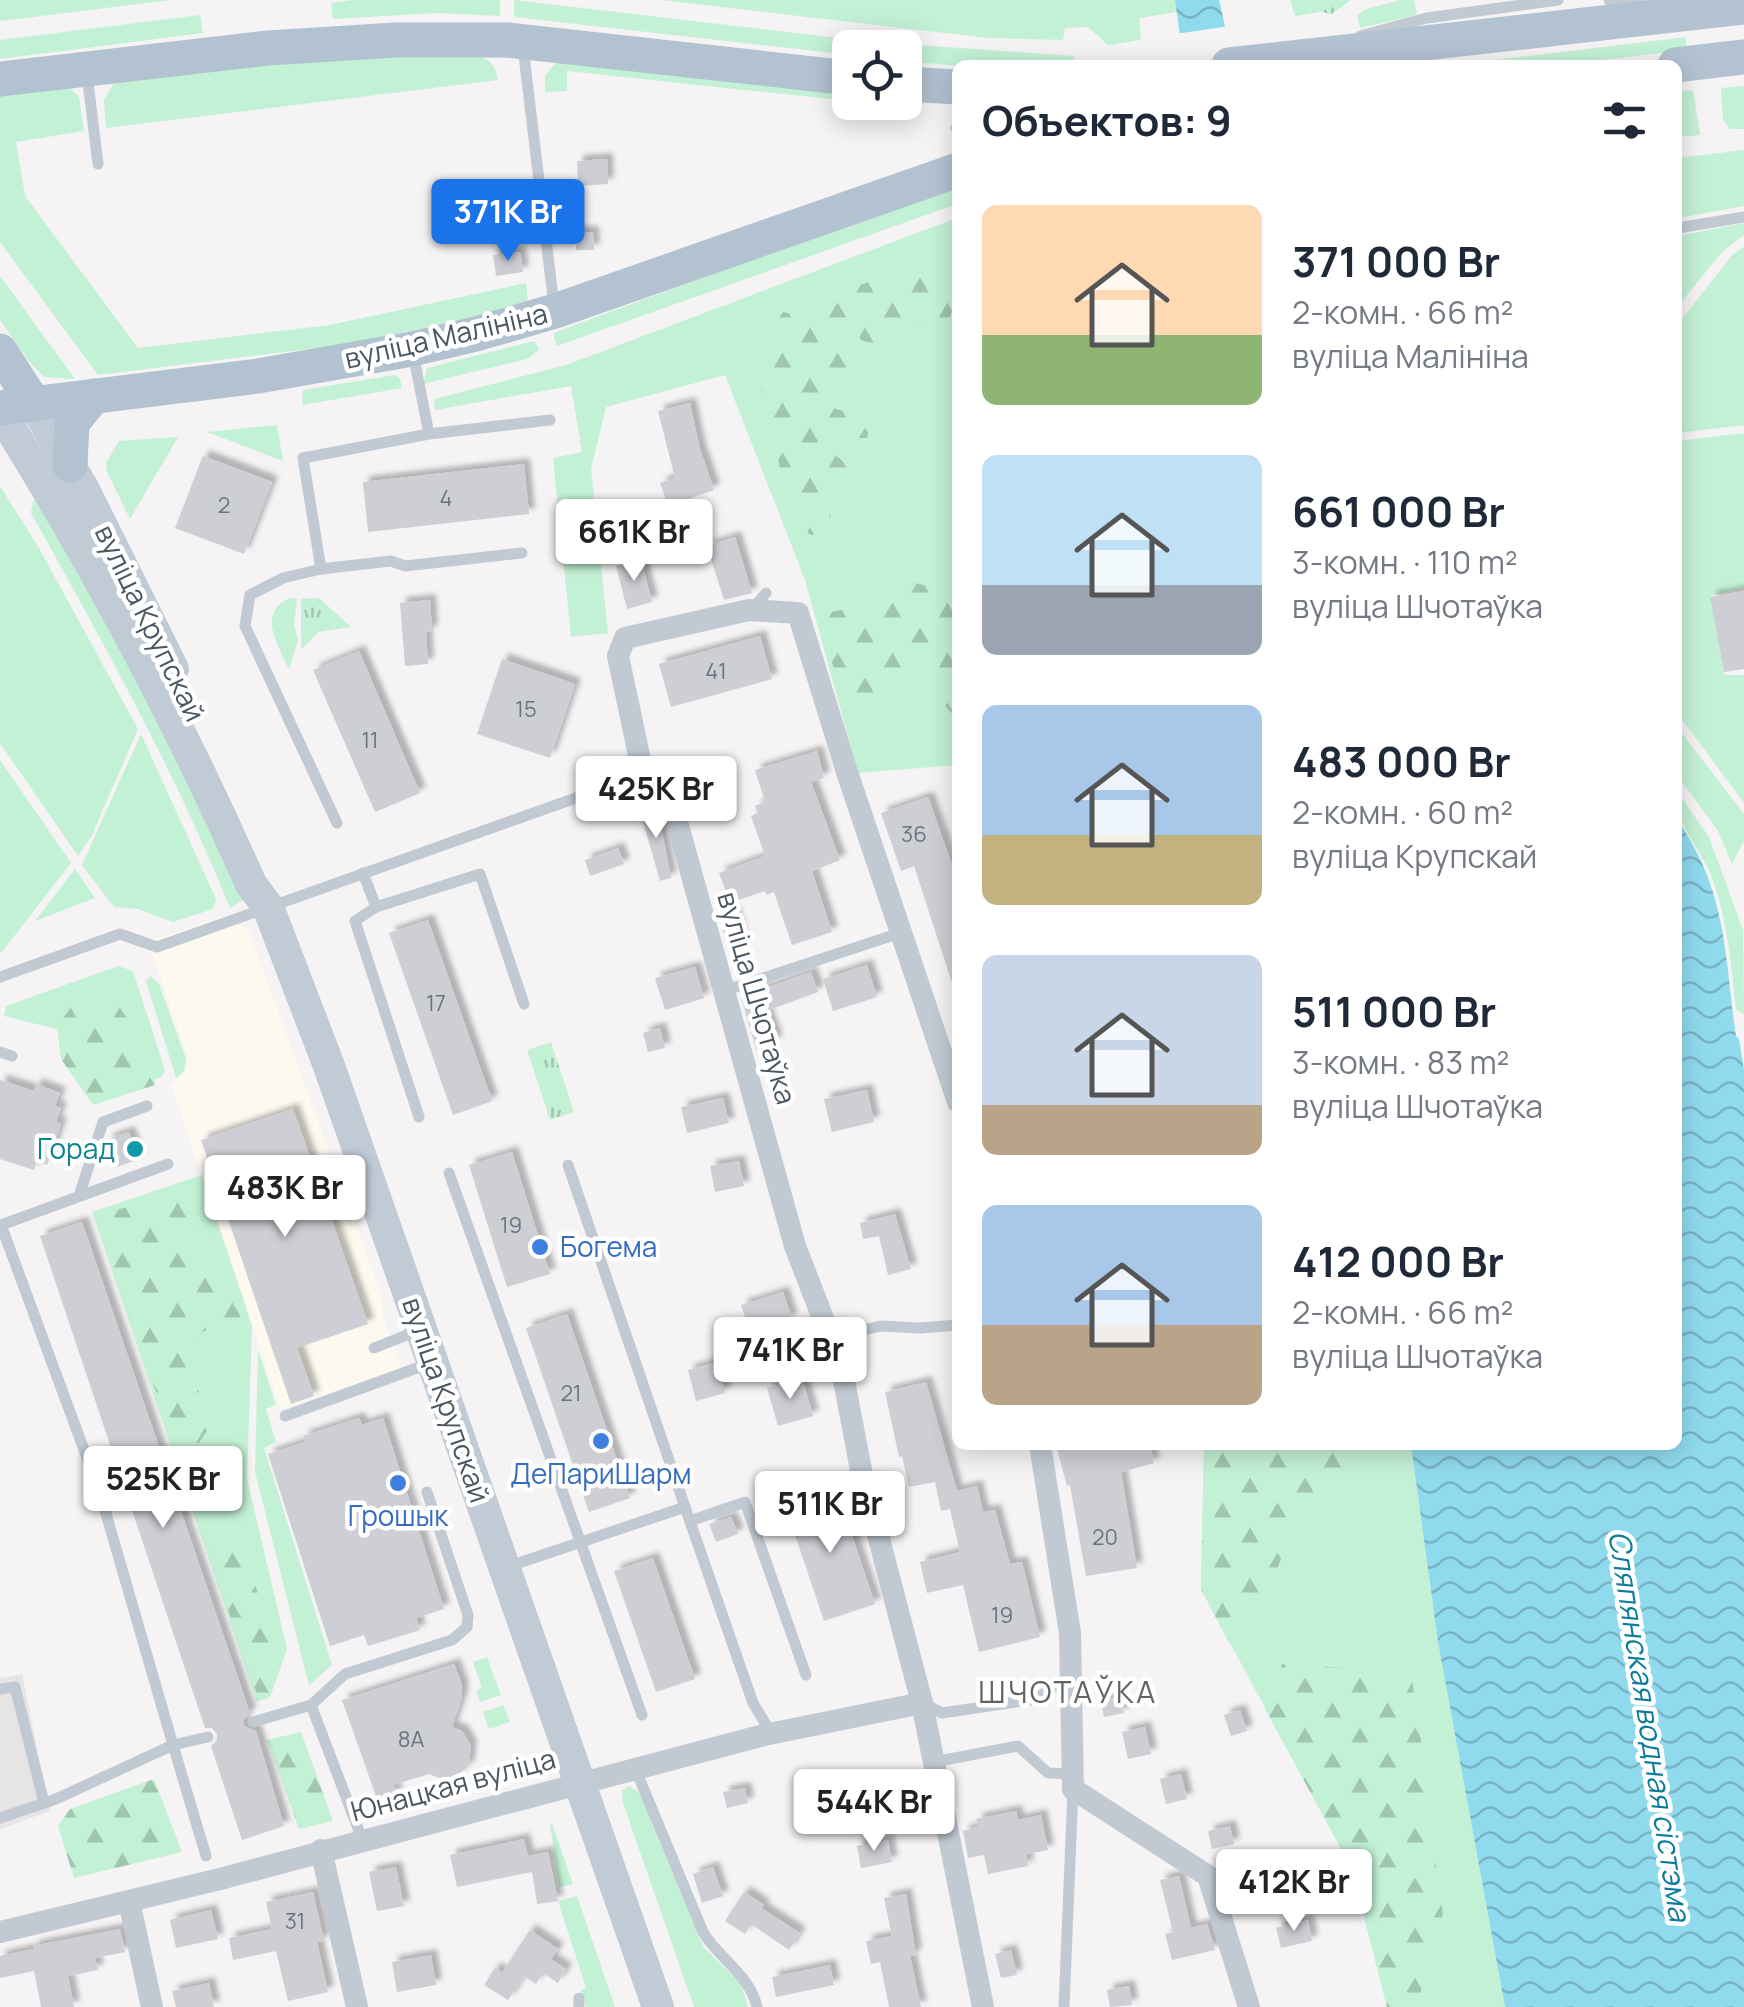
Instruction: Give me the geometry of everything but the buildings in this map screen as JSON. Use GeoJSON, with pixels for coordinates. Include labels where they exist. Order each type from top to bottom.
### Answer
{"type":"FeatureCollection","features":[{"type":"Feature","properties":{"kind":"main road"},"geometry":{"type":"LineString","coordinates":[[1266,60],[1744,7]]}},
{"type":"Feature","properties":{"kind":"main road"},"geometry":{"type":"LineString","coordinates":[[0,79],[335,43],[522,41],[832,76]]}},
{"type":"Feature","properties":{"kind":"main road"},"geometry":{"type":"LineString","coordinates":[[1682,65],[1733,63]]}},
{"type":"Feature","properties":{"kind":"main road"},"geometry":{"type":"LineString","coordinates":[[922,85],[952,87]]}},
{"type":"Feature","properties":{"kind":"main road","name":"вуліца Малініна"},"geometry":{"type":"LineString","coordinates":[[11,408],[258,376],[412,349],[555,311],[952,172]]}},
{"type":"Feature","properties":{"kind":"main road","name":"вуліца Крупскай"},"geometry":{"type":"LineString","coordinates":[[0,352],[11,408]]}},
{"type":"Feature","properties":{"kind":"main road"},"geometry":{"type":"LineString","coordinates":[[70,465],[72,423],[94,396]]}},
{"type":"Feature","properties":{"kind":"street","name":"вуліца Крупскай"},"geometry":{"type":"LineString","coordinates":[[11,408],[70,465],[270,874],[268,906]]}},
{"type":"Feature","properties":{"kind":"street","name":"вуліца Крупскай"},"geometry":{"type":"LineString","coordinates":[[11,408],[43,480],[136,644],[251,884],[268,906],[329,1066],[658,2007]]}},
{"type":"Feature","properties":{"kind":"street","name":"вуліца Шчотаўка"},"geometry":{"type":"LineString","coordinates":[[952,1083],[798,613],[749,610],[625,638],[618,656],[643,774],[667,786],[795,1246],[841,1366],[861,1470],[922,1703],[983,2007]]}},
{"type":"Feature","properties":{"kind":"street"},"geometry":{"type":"LineString","coordinates":[[1041,1450],[1070,1633],[1073,1781],[1208,1876],[1249,2007]]}},
{"type":"Feature","properties":{"kind":"street","name":"Юнацкая вуліца"},"geometry":{"type":"LineString","coordinates":[[0,1932],[764,1735],[922,1703]]}},
{"type":"Feature","properties":{"kind":"street"},"geometry":{"type":"LineString","coordinates":[[321,1850],[357,2007]]}},
{"type":"Feature","properties":{"kind":"street"},"geometry":{"type":"LineString","coordinates":[[129,1901],[152,2007]]}},
{"type":"Feature","properties":{"kind":"lane"},"geometry":{"type":"LineString","coordinates":[[1332,51],[1366,32],[1427,18],[1558,0]]}},
{"type":"Feature","properties":{"kind":"lane"},"geometry":{"type":"LineString","coordinates":[[1608,0],[1680,14]]}},
{"type":"Feature","properties":{"kind":"lane"},"geometry":{"type":"LineString","coordinates":[[522,41],[555,311]]}},
{"type":"Feature","properties":{"kind":"lane"},"geometry":{"type":"LineString","coordinates":[[87,69],[98,164]]}},
{"type":"Feature","properties":{"kind":"lane"},"geometry":{"type":"LineString","coordinates":[[542,208],[572,204]]}},
{"type":"Feature","properties":{"kind":"lane"},"geometry":{"type":"LineString","coordinates":[[1682,227],[1744,217]]}},
{"type":"Feature","properties":{"kind":"lane"},"geometry":{"type":"LineString","coordinates":[[412,349],[429,434]]}},
{"type":"Feature","properties":{"kind":"lane"},"geometry":{"type":"LineString","coordinates":[[321,569],[302,458],[429,434],[550,420]]}},
{"type":"Feature","properties":{"kind":"lane"},"geometry":{"type":"LineString","coordinates":[[337,824],[245,626],[250,595],[283,578],[321,569],[391,561],[405,566],[522,553]]}},
{"type":"Feature","properties":{"kind":"lane"},"geometry":{"type":"LineString","coordinates":[[749,610],[758,606],[766,593]]}},
{"type":"Feature","properties":{"kind":"lane"},"geometry":{"type":"LineString","coordinates":[[0,976],[120,934],[156,947],[643,774]]}},
{"type":"Feature","properties":{"kind":"lane"},"geometry":{"type":"LineString","coordinates":[[363,873],[376,907]]}},
{"type":"Feature","properties":{"kind":"lane"},"geometry":{"type":"LineString","coordinates":[[420,1118],[355,921],[376,907],[480,874],[524,1004]]}},
{"type":"Feature","properties":{"kind":"lane"},"geometry":{"type":"LineString","coordinates":[[724,990],[903,932]]}},
{"type":"Feature","properties":{"kind":"lane"},"geometry":{"type":"LineString","coordinates":[[79,1196],[102,1122],[147,1106]]}},
{"type":"Feature","properties":{"kind":"lane"},"geometry":{"type":"LineString","coordinates":[[168,1164],[1,1225],[100,1493],[206,1856]]}},
{"type":"Feature","properties":{"kind":"lane"},"geometry":{"type":"LineString","coordinates":[[568,1165],[754,1704],[764,1723],[764,1735]]}},
{"type":"Feature","properties":{"kind":"lane"},"geometry":{"type":"LineString","coordinates":[[449,1174],[642,1715]]}},
{"type":"Feature","properties":{"kind":"lane"},"geometry":{"type":"LineString","coordinates":[[830,1338],[881,1326],[952,1325]]}},
{"type":"Feature","properties":{"kind":"lane"},"geometry":{"type":"LineString","coordinates":[[374,1348],[421,1330]]}},
{"type":"Feature","properties":{"kind":"lane"},"geometry":{"type":"LineString","coordinates":[[285,1416],[432,1363]]}},
{"type":"Feature","properties":{"kind":"lane"},"geometry":{"type":"LineString","coordinates":[[253,1722],[311,1704],[345,1674],[452,1640],[467,1627],[468,1615],[427,1492]]}},
{"type":"Feature","properties":{"kind":"lane"},"geometry":{"type":"LineString","coordinates":[[690,1521],[745,1502],[806,1674]]}},
{"type":"Feature","properties":{"kind":"lane"},"geometry":{"type":"LineString","coordinates":[[503,1568],[685,1507]]}},
{"type":"Feature","properties":{"kind":"lane"},"geometry":{"type":"LineString","coordinates":[[922,1703],[942,1713],[1036,1700],[1070,1675]]}},
{"type":"Feature","properties":{"kind":"lane"},"geometry":{"type":"LineString","coordinates":[[0,1690],[15,1687],[44,1803]]}},
{"type":"Feature","properties":{"kind":"lane"},"geometry":{"type":"LineString","coordinates":[[311,1704],[362,1839]]}},
{"type":"Feature","properties":{"kind":"lane"},"geometry":{"type":"LineString","coordinates":[[0,1818],[44,1803],[173,1745],[208,1737]]}},
{"type":"Feature","properties":{"kind":"lane"},"geometry":{"type":"LineString","coordinates":[[934,1762],[1018,1746],[1048,1773],[1073,1781],[1064,2007]]}},
{"type":"Feature","properties":{"kind":"lane"},"geometry":{"type":"LineString","coordinates":[[635,1768],[703,1932],[715,1951],[754,1992],[757,2007]]}},
{"type":"Feature","properties":{"kind":"shaded area"},"geometry":{"type":"Polygon","coordinates":[[[222,917],[248,929],[381,1294],[383,1315],[401,1368],[281,1409],[171,1085],[184,1074],[189,1061],[148,941],[222,917]]]}},
{"type":"Feature","properties":{"kind":"shaded area"},"geometry":{"type":"Polygon","coordinates":[[[22,1674],[50,1811],[0,1829],[0,1678],[22,1674]]]}},
{"type":"Feature","properties":{"kind":"green space"},"geometry":{"type":"Polygon","coordinates":[[[0,0],[171,0],[0,21],[0,0]]]}},
{"type":"Feature","properties":{"kind":"green space"},"geometry":{"type":"Polygon","coordinates":[[[500,0],[500,16],[437,13],[333,19],[331,3],[500,0]]]}},
{"type":"Feature","properties":{"kind":"green space"},"geometry":{"type":"Polygon","coordinates":[[[514,0],[832,37],[832,53],[514,17],[514,0]]]}},
{"type":"Feature","properties":{"kind":"green space"},"geometry":{"type":"Polygon","coordinates":[[[662,0],[1175,0],[1177,12],[1139,18],[1141,40],[1108,45],[1088,27],[1065,28],[1063,40],[988,38],[662,0]]]}},
{"type":"Feature","properties":{"kind":"green space"},"geometry":{"type":"Polygon","coordinates":[[[1290,0],[1351,0],[1332,14],[1295,16],[1290,0]]]}},
{"type":"Feature","properties":{"kind":"green space"},"geometry":{"type":"Polygon","coordinates":[[[1400,0],[1414,0],[1417,15],[1360,28],[1357,15],[1400,0]]]}},
{"type":"Feature","properties":{"kind":"green space"},"geometry":{"type":"Polygon","coordinates":[[[200,15],[203,33],[0,59],[0,40],[200,15]]]}},
{"type":"Feature","properties":{"kind":"green space"},"geometry":{"type":"Polygon","coordinates":[[[1686,37],[1687,50],[1602,60],[1495,60],[1686,37]]]}},
{"type":"Feature","properties":{"kind":"green space"},"geometry":{"type":"Polygon","coordinates":[[[922,45],[1074,56],[1074,60],[952,60],[952,66],[922,63],[922,45]]]}},
{"type":"Feature","properties":{"kind":"green space"},"geometry":{"type":"Polygon","coordinates":[[[338,55],[479,56],[492,65],[498,80],[106,128],[104,100],[115,81],[338,55]]]}},
{"type":"Feature","properties":{"kind":"green space"},"geometry":{"type":"Polygon","coordinates":[[[558,60],[832,93],[832,99],[567,71],[567,91],[545,92],[545,76],[558,60]]]}},
{"type":"Feature","properties":{"kind":"green space"},"geometry":{"type":"Polygon","coordinates":[[[1744,86],[1744,129],[1730,129],[1723,119],[1721,88],[1744,86]]]}},
{"type":"Feature","properties":{"kind":"green space"},"geometry":{"type":"Polygon","coordinates":[[[70,88],[79,97],[84,131],[16,142],[25,196],[138,348],[330,325],[526,283],[528,303],[349,344],[98,375],[0,242],[0,96],[70,88]]]}},
{"type":"Feature","properties":{"kind":"green space"},"geometry":{"type":"Polygon","coordinates":[[[1693,90],[1700,135],[1682,137],[1682,91],[1693,90]]]}},
{"type":"Feature","properties":{"kind":"green space"},"geometry":{"type":"Polygon","coordinates":[[[1744,150],[1744,206],[1682,217],[1682,158],[1744,150]]]}},
{"type":"Feature","properties":{"kind":"green space"},"geometry":{"type":"Polygon","coordinates":[[[952,186],[952,206],[557,346],[553,333],[952,186]]]}},
{"type":"Feature","properties":{"kind":"green space"},"geometry":{"type":"Polygon","coordinates":[[[952,220],[952,765],[858,773],[805,580],[725,375],[606,407],[591,469],[608,633],[571,637],[553,458],[582,452],[571,386],[435,410],[434,399],[566,365],[952,220]]]}},
{"type":"Feature","properties":{"kind":"green space"},"geometry":{"type":"Polygon","coordinates":[[[1744,223],[1744,235],[1722,252],[1682,301],[1682,235],[1744,223]]]}},
{"type":"Feature","properties":{"kind":"green space"},"geometry":{"type":"Polygon","coordinates":[[[1744,247],[1744,425],[1682,433],[1682,319],[1733,254],[1744,247]]]}},
{"type":"Feature","properties":{"kind":"green space"},"geometry":{"type":"Polygon","coordinates":[[[932,267],[952,275],[952,310],[948,324],[936,331],[914,326],[894,347],[884,348],[861,340],[856,330],[830,324],[824,313],[830,296],[841,286],[858,286],[900,269],[917,274],[932,267]]]}},
{"type":"Feature","properties":{"kind":"green space"},"geometry":{"type":"Polygon","coordinates":[[[0,276],[75,379],[44,377],[28,360],[0,320],[0,276]]]}},
{"type":"Feature","properties":{"kind":"green space"},"geometry":{"type":"Polygon","coordinates":[[[783,312],[805,317],[853,350],[856,366],[842,382],[825,388],[819,405],[853,414],[870,426],[867,438],[824,432],[818,443],[847,464],[851,476],[843,486],[827,491],[831,516],[824,532],[811,535],[801,526],[788,501],[759,376],[763,346],[783,312]]]}},
{"type":"Feature","properties":{"kind":"green space"},"geometry":{"type":"Polygon","coordinates":[[[534,341],[539,350],[527,359],[423,384],[427,368],[534,341]]]}},
{"type":"Feature","properties":{"kind":"green space"},"geometry":{"type":"Polygon","coordinates":[[[395,375],[402,388],[302,405],[303,390],[395,375]]]}},
{"type":"Feature","properties":{"kind":"green space"},"geometry":{"type":"Polygon","coordinates":[[[277,425],[283,461],[207,432],[277,425]]]}},
{"type":"Feature","properties":{"kind":"green space"},"geometry":{"type":"Polygon","coordinates":[[[1744,433],[1744,588],[1711,595],[1724,675],[1744,675],[1744,803],[1682,719],[1682,441],[1744,433]]]}},
{"type":"Feature","properties":{"kind":"green space"},"geometry":{"type":"Polygon","coordinates":[[[178,437],[130,519],[106,463],[119,441],[178,437]]]}},
{"type":"Feature","properties":{"kind":"green space"},"geometry":{"type":"Polygon","coordinates":[[[0,486],[40,550],[138,729],[92,835],[78,856],[0,743],[0,486]]]}},
{"type":"Feature","properties":{"kind":"green space"},"geometry":{"type":"Polygon","coordinates":[[[44,494],[116,625],[243,900],[230,908],[162,757],[31,513],[33,501],[44,494]]]}},
{"type":"Feature","properties":{"kind":"green space"},"geometry":{"type":"Polygon","coordinates":[[[916,583],[938,589],[944,600],[952,600],[952,713],[940,700],[938,683],[918,667],[896,677],[895,695],[873,707],[846,709],[823,632],[831,612],[846,609],[877,633],[885,629],[880,597],[916,583]]]}},
{"type":"Feature","properties":{"kind":"green space"},"geometry":{"type":"Polygon","coordinates":[[[319,598],[351,627],[318,632],[301,650],[301,599],[319,598]]]}},
{"type":"Feature","properties":{"kind":"green space"},"geometry":{"type":"Polygon","coordinates":[[[297,599],[294,625],[298,640],[289,669],[272,620],[280,604],[297,599]]]}},
{"type":"Feature","properties":{"kind":"green space"},"geometry":{"type":"Polygon","coordinates":[[[1682,733],[1744,814],[1744,841],[1732,864],[1718,831],[1682,782],[1682,733]]]}},
{"type":"Feature","properties":{"kind":"green space"},"geometry":{"type":"Polygon","coordinates":[[[141,734],[216,899],[213,909],[173,922],[138,909],[114,907],[82,865],[141,734]]]}},
{"type":"Feature","properties":{"kind":"green space"},"geometry":{"type":"Polygon","coordinates":[[[0,760],[71,863],[1,953],[0,951],[0,760]]]}},
{"type":"Feature","properties":{"kind":"green space"},"geometry":{"type":"Polygon","coordinates":[[[1682,799],[1709,837],[1743,930],[1744,1014],[1736,1009],[1727,938],[1715,887],[1684,825],[1682,799]]]}},
{"type":"Feature","properties":{"kind":"green space"},"geometry":{"type":"Polygon","coordinates":[[[75,869],[95,898],[35,921],[75,869]]]}},
{"type":"Feature","properties":{"kind":"green space"},"geometry":{"type":"Polygon","coordinates":[[[118,966],[133,971],[165,1070],[161,1077],[102,1099],[60,1030],[4,1016],[6,1006],[118,966]]]}},
{"type":"Feature","properties":{"kind":"green space"},"geometry":{"type":"Polygon","coordinates":[[[151,976],[159,984],[186,1059],[184,1071],[176,1078],[146,981],[151,976]]]}},
{"type":"Feature","properties":{"kind":"green space"},"geometry":{"type":"Polygon","coordinates":[[[104,998],[117,1004],[141,1037],[140,1059],[155,1073],[155,1085],[93,1105],[61,1059],[57,1026],[72,1006],[104,998]]]}},
{"type":"Feature","properties":{"kind":"green space"},"geometry":{"type":"Polygon","coordinates":[[[551,1042],[574,1112],[550,1120],[527,1050],[551,1042]]]}},
{"type":"Feature","properties":{"kind":"green space"},"geometry":{"type":"Polygon","coordinates":[[[202,1175],[252,1326],[247,1479],[287,1649],[270,1697],[257,1702],[92,1212],[202,1175]]]}},
{"type":"Feature","properties":{"kind":"green space"},"geometry":{"type":"Polygon","coordinates":[[[175,1191],[198,1194],[208,1219],[188,1237],[190,1260],[240,1289],[248,1314],[204,1331],[186,1352],[210,1427],[197,1445],[183,1445],[171,1435],[96,1217],[175,1191]]]}},
{"type":"Feature","properties":{"kind":"green space"},"geometry":{"type":"Polygon","coordinates":[[[258,1350],[276,1405],[266,1409],[276,1442],[264,1448],[332,1665],[309,1685],[255,1472],[258,1350]]]}},
{"type":"Feature","properties":{"kind":"green space"},"geometry":{"type":"Polygon","coordinates":[[[1204,1450],[1412,1450],[1438,1642],[1505,2007],[1387,2007],[1352,1869],[1201,1589],[1204,1450]]]}},
{"type":"Feature","properties":{"kind":"green space"},"geometry":{"type":"Polygon","coordinates":[[[1204,1450],[1366,1450],[1358,1475],[1348,1488],[1319,1501],[1298,1517],[1262,1606],[1244,1634],[1228,1641],[1201,1589],[1204,1450]]]}},
{"type":"Feature","properties":{"kind":"green space"},"geometry":{"type":"Polygon","coordinates":[[[238,1540],[282,1657],[270,1692],[258,1697],[208,1551],[238,1540]]]}},
{"type":"Feature","properties":{"kind":"green space"},"geometry":{"type":"Polygon","coordinates":[[[487,1657],[501,1695],[480,1702],[476,1691],[482,1688],[473,1662],[487,1657]]]}},
{"type":"Feature","properties":{"kind":"green space"},"geometry":{"type":"Polygon","coordinates":[[[1282,1664],[1411,1672],[1423,1755],[1424,1805],[1438,1841],[1434,1890],[1443,1910],[1421,1970],[1423,2007],[1387,2007],[1352,1869],[1265,1709],[1282,1664]]]}},
{"type":"Feature","properties":{"kind":"green space"},"geometry":{"type":"Polygon","coordinates":[[[503,1705],[510,1722],[489,1729],[483,1712],[503,1705]]]}},
{"type":"Feature","properties":{"kind":"green space"},"geometry":{"type":"Polygon","coordinates":[[[301,1732],[333,1821],[299,1829],[267,1740],[301,1732]]]}},
{"type":"Feature","properties":{"kind":"green space"},"geometry":{"type":"Polygon","coordinates":[[[154,1779],[182,1852],[74,1878],[58,1826],[70,1809],[154,1779]]]}},
{"type":"Feature","properties":{"kind":"green space"},"geometry":{"type":"Polygon","coordinates":[[[629,1786],[644,1796],[651,1822],[704,1948],[741,1984],[748,2007],[694,2007],[623,1803],[622,1790],[629,1786]]]}},
{"type":"Feature","properties":{"kind":"green space"},"geometry":{"type":"Polygon","coordinates":[[[552,1823],[573,1884],[559,1887],[552,1823]]]}},
{"type":"Feature","properties":{"kind":"green space"},"geometry":{"type":"Polygon","coordinates":[[[577,1896],[615,2007],[586,2007],[581,1990],[586,1988],[558,1901],[577,1896]]]}},
{"type":"Feature","properties":{"kind":"water"},"geometry":{"type":"Polygon","coordinates":[[[1175,0],[1219,0],[1233,60],[1183,60],[1175,0]]]}},
{"type":"Feature","properties":{"kind":"water","name":"Сляпянская водная сістэма"},"geometry":{"type":"Polygon","coordinates":[[[1682,826],[1714,895],[1744,1070],[1744,2007],[1505,2007],[1438,1642],[1412,1450],[1682,1450],[1682,826]]]}},
{"type":"Feature","properties":{"kind":"pier"},"geometry":{"type":"Polygon","coordinates":[[[1230,26],[1238,60],[1178,60],[1175,34],[1230,26]]]}},
{"type":"Feature","properties":{"kind":"place","name":"Горад"},"geometry":{"type":"Point","coordinates":[135,1149]}},
{"type":"Feature","properties":{"kind":"place","name":"Богема"},"geometry":{"type":"Point","coordinates":[540,1247]}},
{"type":"Feature","properties":{"kind":"place","name":"ДеПариШарм"},"geometry":{"type":"Point","coordinates":[601,1441]}},
{"type":"Feature","properties":{"kind":"place","name":"Грошык"},"geometry":{"type":"Point","coordinates":[398,1483]}},
{"type":"Feature","properties":{"kind":"district","name":"ШЧОТАЎКА"},"geometry":{"type":"Point","coordinates":[1068,1693]}}]}
